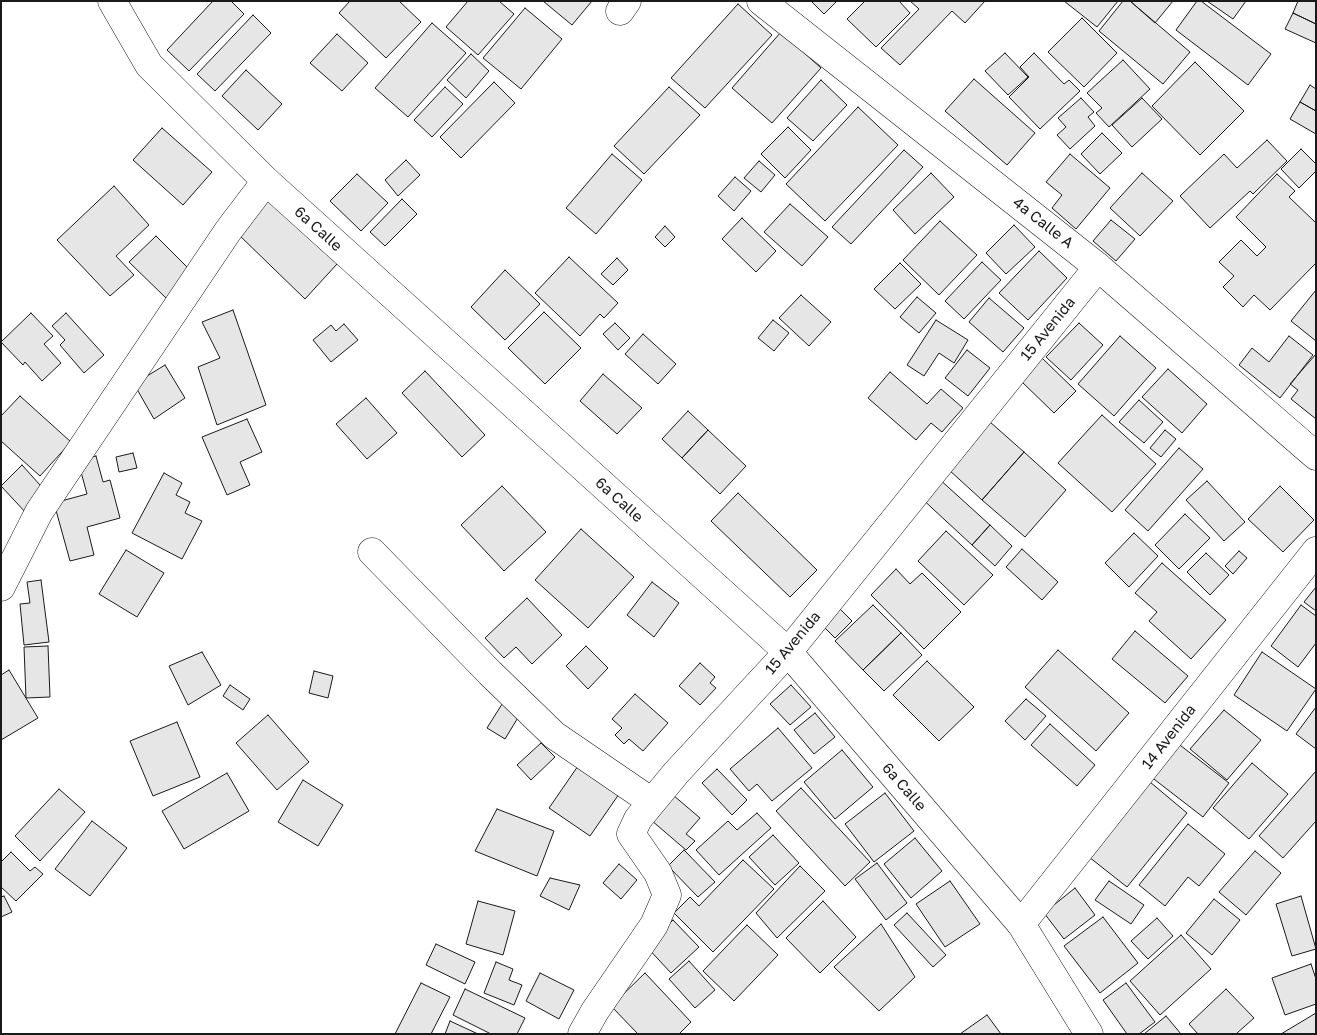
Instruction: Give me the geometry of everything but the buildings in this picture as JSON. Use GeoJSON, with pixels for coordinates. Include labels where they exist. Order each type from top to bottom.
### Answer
{"type":"FeatureCollection","features":[{"type":"Feature","properties":{"kind":"street","name":"6ª Calle"},"geometry":{"type":"LineString","coordinates":[[112,1],[149,65],[266,182],[788,652],[1021,924],[1088,1034]]}},
{"type":"Feature","properties":{"kind":"street","name":"4a Calle A"},"geometry":{"type":"LineString","coordinates":[[761,1],[1098,267],[1316,456]]}},
{"type":"Feature","properties":{"kind":"street"},"geometry":{"type":"LineString","coordinates":[[1,586],[39,512],[228,231],[266,182]]}},
{"type":"Feature","properties":{"kind":"street","name":"15 Avenida"},"geometry":{"type":"LineString","coordinates":[[582,1034],[595,1011],[654,925],[667,894],[658,873],[631,834],[638,819],[788,652],[1098,267]]}},
{"type":"Feature","properties":{"kind":"street","name":"14 Avenida"},"geometry":{"type":"LineString","coordinates":[[1021,924],[1316,550]]}},
{"type":"Feature","properties":{"kind":"street"},"geometry":{"type":"LineString","coordinates":[[372,552],[490,673],[554,735],[652,802]]}}]}
